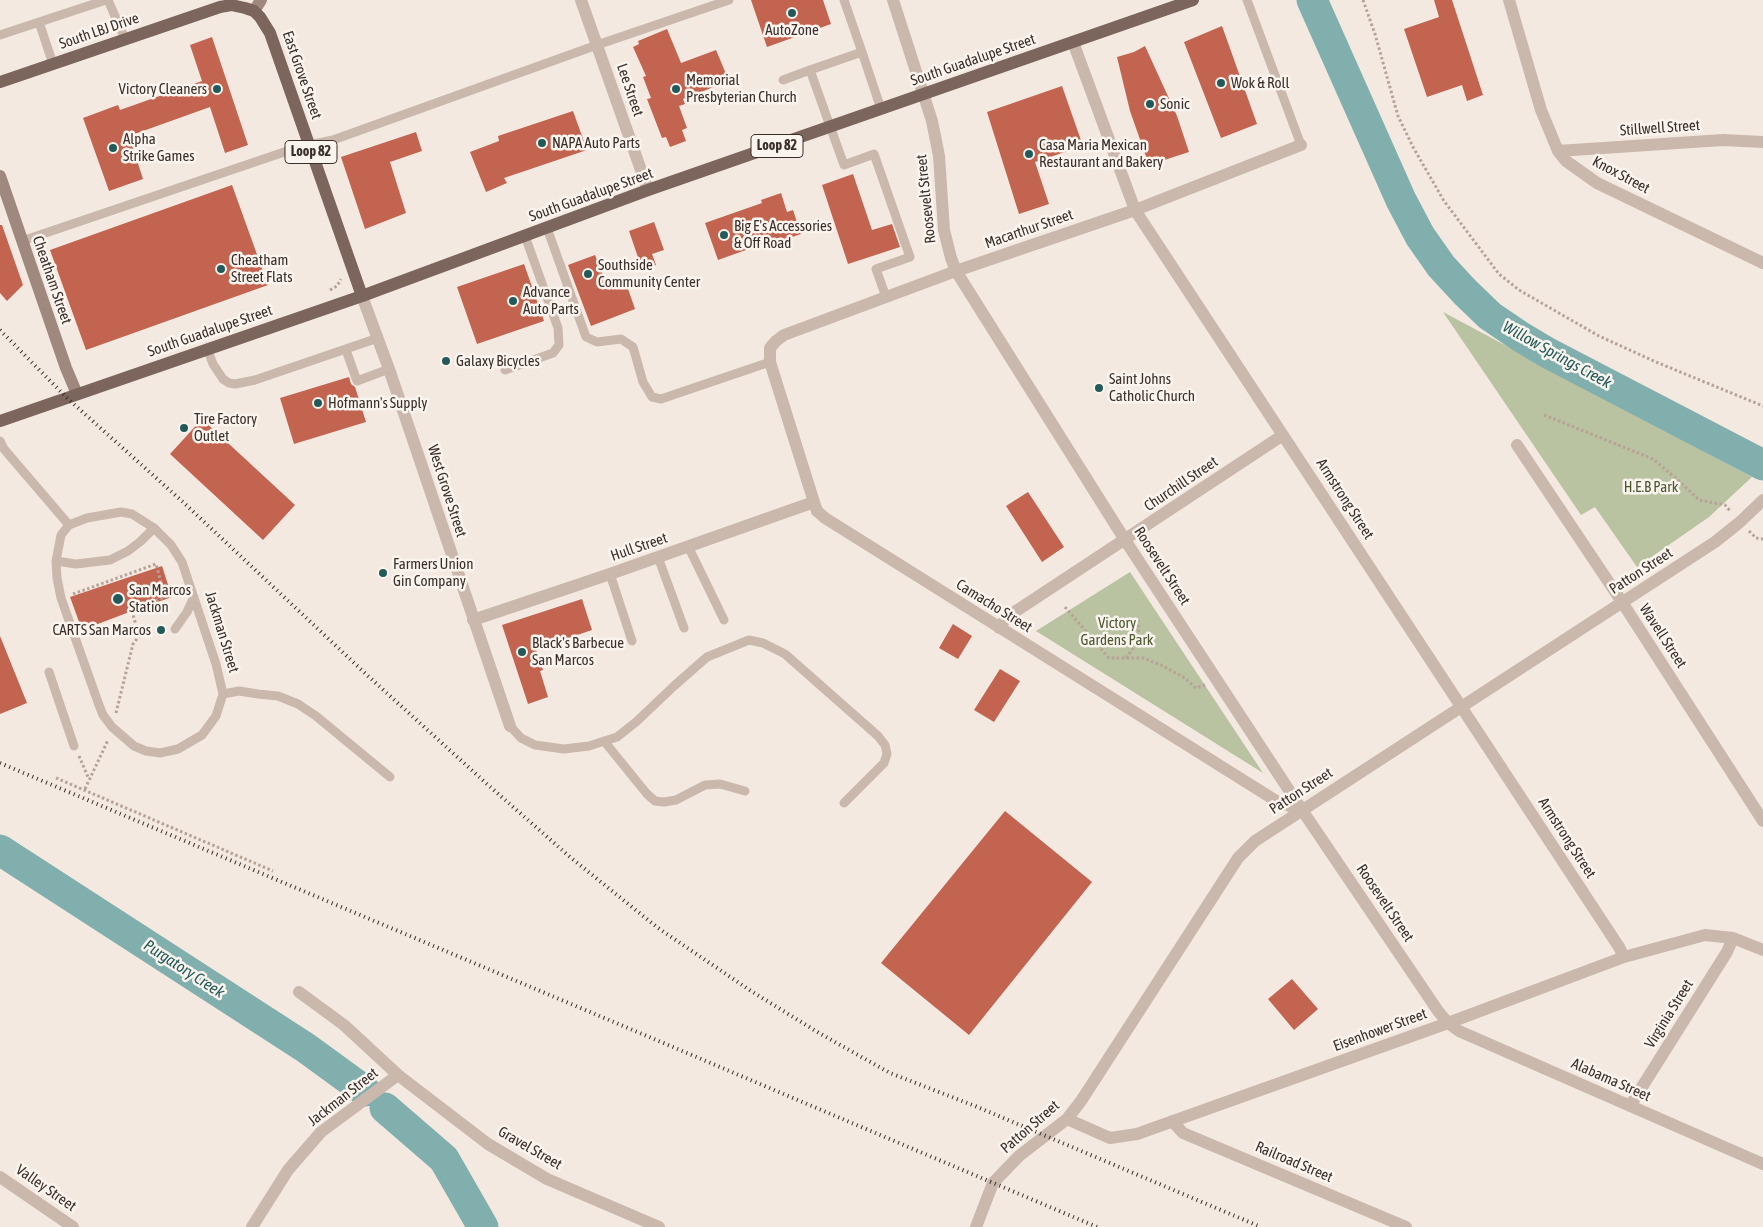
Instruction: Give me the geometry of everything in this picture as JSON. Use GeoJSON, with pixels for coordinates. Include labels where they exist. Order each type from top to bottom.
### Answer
{"type":"FeatureCollection","features":[{"type":"Feature","properties":{"kind":"main road","name":"South Guadalupe Street"},"geometry":{"type":"LineString","coordinates":[[0,421],[362,296],[648,190],[1193,0]]}},
{"type":"Feature","properties":{"kind":"main road","name":"South LBJ Drive"},"geometry":{"type":"LineString","coordinates":[[0,82],[230,5],[254,11]]}},
{"type":"Feature","properties":{"kind":"main road","name":"East Grove Street"},"geometry":{"type":"LineString","coordinates":[[254,11],[270,33],[362,296]]}},
{"type":"Feature","properties":{"kind":"street"},"geometry":{"type":"LineString","coordinates":[[254,11],[261,0]]}},
{"type":"Feature","properties":{"kind":"street","name":"Lee Street"},"geometry":{"type":"LineString","coordinates":[[581,0],[648,190]]}},
{"type":"Feature","properties":{"kind":"street","name":"Roosevelt Street"},"geometry":{"type":"LineString","coordinates":[[893,0],[932,122],[939,156],[944,230],[950,258],[956,271],[1125,540],[1302,810],[1448,1023]]}},
{"type":"Feature","properties":{"kind":"street","name":"Knox Street"},"geometry":{"type":"LineString","coordinates":[[1509,0],[1541,110],[1558,151],[1574,168],[1597,184],[1763,263]]}},
{"type":"Feature","properties":{"kind":"street","name":"Armstrong Street"},"geometry":{"type":"LineString","coordinates":[[1073,42],[1135,210],[1624,957]]}},
{"type":"Feature","properties":{"kind":"street","name":"Stillwell Street"},"geometry":{"type":"LineString","coordinates":[[1558,151],[1723,140],[1763,142]]}},
{"type":"Feature","properties":{"kind":"street","name":"Macarthur Street"},"geometry":{"type":"LineString","coordinates":[[770,348],[784,335],[956,271],[1135,210],[1301,145]]}},
{"type":"Feature","properties":{"kind":"street","name":"Cheatham Street"},"geometry":{"type":"LineString","coordinates":[[0,176],[3,193],[77,394]]}},
{"type":"Feature","properties":{"kind":"street","name":"West Grove Street"},"geometry":{"type":"LineString","coordinates":[[362,296],[389,369],[510,726]]}},
{"type":"Feature","properties":{"kind":"street","name":"Camacho Street"},"geometry":{"type":"LineString","coordinates":[[770,348],[770,362],[814,502],[817,511],[825,518],[1278,802],[1302,810]]}},
{"type":"Feature","properties":{"kind":"street","name":"Churchill Street"},"geometry":{"type":"LineString","coordinates":[[999,628],[1007,617],[1283,435]]}},
{"type":"Feature","properties":{"kind":"street","name":"Wavell Street"},"geometry":{"type":"LineString","coordinates":[[1517,445],[1759,807],[1763,821]]}},
{"type":"Feature","properties":{"kind":"street","name":"Patton Street"},"geometry":{"type":"LineString","coordinates":[[976,1227],[994,1183],[1019,1156],[1067,1119],[1081,1102],[1238,858],[1255,841],[1715,542],[1763,500]]}},
{"type":"Feature","properties":{"kind":"street","name":"Hull Street"},"geometry":{"type":"LineString","coordinates":[[473,620],[814,502]]}},
{"type":"Feature","properties":{"kind":"street","name":"Eisenhower Street"},"geometry":{"type":"LineString","coordinates":[[1067,1119],[1110,1138],[1137,1134],[1448,1023],[1624,957],[1705,935],[1733,938]]}},
{"type":"Feature","properties":{"kind":"street"},"geometry":{"type":"LineString","coordinates":[[1733,938],[1763,950]]}},
{"type":"Feature","properties":{"kind":"street","name":"Virginia Street"},"geometry":{"type":"LineString","coordinates":[[1630,1106],[1727,952],[1733,938]]}},
{"type":"Feature","properties":{"kind":"street","name":"Jackman Street"},"geometry":{"type":"LineString","coordinates":[[252,1227],[288,1170],[321,1132],[398,1075],[344,1025],[299,992]]}},
{"type":"Feature","properties":{"kind":"street","name":"Alabama Street"},"geometry":{"type":"LineString","coordinates":[[1448,1023],[1459,1031],[1763,1164]]}},
{"type":"Feature","properties":{"kind":"street","name":"Gravel Street"},"geometry":{"type":"LineString","coordinates":[[398,1075],[488,1144],[548,1179],[659,1227]]}},
{"type":"Feature","properties":{"kind":"street","name":"Railroad Street"},"geometry":{"type":"LineString","coordinates":[[1172,1121],[1183,1133],[1406,1227]]}},
{"type":"Feature","properties":{"kind":"street","name":"Valley Street"},"geometry":{"type":"LineString","coordinates":[[0,1177],[73,1227]]}},
{"type":"Feature","properties":{"kind":"lane"},"geometry":{"type":"LineString","coordinates":[[0,35],[107,0],[125,39]]}},
{"type":"Feature","properties":{"kind":"lane"},"geometry":{"type":"LineString","coordinates":[[22,241],[289,151],[333,140],[729,0]]}},
{"type":"Feature","properties":{"kind":"lane"},"geometry":{"type":"LineString","coordinates":[[844,0],[881,109]]}},
{"type":"Feature","properties":{"kind":"lane"},"geometry":{"type":"LineString","coordinates":[[1247,0],[1301,145]]}},
{"type":"Feature","properties":{"kind":"lane"},"geometry":{"type":"LineString","coordinates":[[39,22],[53,64]]}},
{"type":"Feature","properties":{"kind":"lane"},"geometry":{"type":"LineString","coordinates":[[783,80],[862,52]]}},
{"type":"Feature","properties":{"kind":"lane"},"geometry":{"type":"LineString","coordinates":[[810,70],[844,165],[874,154],[910,256],[876,269],[886,297]]}},
{"type":"Feature","properties":{"kind":"lane"},"geometry":{"type":"LineString","coordinates":[[547,228],[586,337],[597,342],[621,339],[633,347],[643,382],[652,397],[661,399],[770,362]]}},
{"type":"Feature","properties":{"kind":"lane"},"geometry":{"type":"LineString","coordinates":[[506,370],[553,353],[559,345],[558,328],[525,236]]}},
{"type":"Feature","properties":{"kind":"lane"},"geometry":{"type":"LineString","coordinates":[[207,348],[223,379],[235,384],[255,380],[378,338]]}},
{"type":"Feature","properties":{"kind":"lane"},"geometry":{"type":"LineString","coordinates":[[346,350],[357,381],[389,369]]}},
{"type":"Feature","properties":{"kind":"lane"},"geometry":{"type":"LineString","coordinates":[[0,441],[4,449],[69,525]]}},
{"type":"Feature","properties":{"kind":"lane","name":"Jackman Street"},"geometry":{"type":"LineString","coordinates":[[121,512],[132,514],[154,528],[171,545],[182,562],[216,664],[223,694],[216,716],[202,734],[178,749],[160,753],[146,751],[134,746],[103,715],[61,598],[56,561],[61,535],[69,525],[87,518],[121,512]]}},
{"type":"Feature","properties":{"kind":"lane"},"geometry":{"type":"LineString","coordinates":[[56,561],[76,564],[110,560],[128,551],[154,528]]}},
{"type":"Feature","properties":{"kind":"lane"},"geometry":{"type":"LineString","coordinates":[[688,546],[724,620]]}},
{"type":"Feature","properties":{"kind":"lane"},"geometry":{"type":"LineString","coordinates":[[658,557],[684,628]]}},
{"type":"Feature","properties":{"kind":"lane"},"geometry":{"type":"LineString","coordinates":[[610,574],[632,641]]}},
{"type":"Feature","properties":{"kind":"lane"},"geometry":{"type":"LineString","coordinates":[[175,629],[187,612],[194,597]]}},
{"type":"Feature","properties":{"kind":"lane"},"geometry":{"type":"LineString","coordinates":[[510,726],[522,738],[535,745],[564,749],[589,746],[617,737],[707,657],[750,640],[763,642],[785,654],[878,736],[885,745],[887,754],[884,762],[844,803]]}},
{"type":"Feature","properties":{"kind":"lane"},"geometry":{"type":"LineString","coordinates":[[49,672],[74,746]]}},
{"type":"Feature","properties":{"kind":"lane"},"geometry":{"type":"LineString","coordinates":[[223,694],[238,691],[278,696],[298,704],[316,716],[390,777]]}},
{"type":"Feature","properties":{"kind":"lane"},"geometry":{"type":"LineString","coordinates":[[604,741],[647,794],[655,801],[676,800],[705,785],[720,784],[745,791]]}},
{"type":"Feature","properties":{"kind":"path"},"geometry":{"type":"LineString","coordinates":[[1363,0],[1375,34],[1398,116],[1413,147],[1444,201],[1499,274],[1519,290],[1599,336],[1656,362],[1763,406]]}},
{"type":"Feature","properties":{"kind":"path"},"geometry":{"type":"LineString","coordinates":[[1544,415],[1653,459],[1680,481],[1699,500],[1725,505],[1756,538],[1763,539]]}},
{"type":"Feature","properties":{"kind":"path"},"geometry":{"type":"LineString","coordinates":[[72,595],[156,564],[165,596],[154,601],[155,603]]}},
{"type":"Feature","properties":{"kind":"path"},"geometry":{"type":"LineString","coordinates":[[1065,607],[1109,658],[1143,658],[1183,677],[1196,688],[1201,688],[1216,678]]}},
{"type":"Feature","properties":{"kind":"path"},"geometry":{"type":"LineString","coordinates":[[84,789],[109,738],[133,644],[139,636],[132,611]]}},
{"type":"Feature","properties":{"kind":"path"},"geometry":{"type":"LineString","coordinates":[[1126,659],[1139,640],[1138,620]]}},
{"type":"Feature","properties":{"kind":"path"},"geometry":{"type":"LineString","coordinates":[[74,746],[88,778]]}},
{"type":"Feature","properties":{"kind":"path"},"geometry":{"type":"LineString","coordinates":[[56,778],[273,872]]}},
{"type":"Feature","properties":{"kind":"green space","name":"H.E.B Park"},"geometry":{"type":"Polygon","coordinates":[[[1443,312],[1752,477],[1709,517],[1637,567],[1595,507],[1581,515],[1443,312]]]}},
{"type":"Feature","properties":{"kind":"green space","name":"Victory Gardens Park"},"geometry":{"type":"Polygon","coordinates":[[[1130,572],[1263,773],[1036,631],[1130,572]]]}},
{"type":"Feature","properties":{"kind":"building","name":"AutoZone"},"geometry":{"type":"Polygon","coordinates":[[[751,0],[823,0],[831,24],[767,47],[751,0]]]}},
{"type":"Feature","properties":{"kind":"building"},"geometry":{"type":"Polygon","coordinates":[[[1434,0],[1452,0],[1483,95],[1467,101],[1462,85],[1427,97],[1404,29],[1439,17],[1434,0]]]}},
{"type":"Feature","properties":{"kind":"building","name":"Wok & Roll"},"geometry":{"type":"Polygon","coordinates":[[[1222,26],[1257,124],[1221,138],[1184,42],[1222,26]]]}},
{"type":"Feature","properties":{"kind":"building"},"geometry":{"type":"Polygon","coordinates":[[[667,29],[681,63],[716,50],[729,81],[683,99],[685,104],[679,106],[687,128],[682,130],[686,141],[670,147],[666,137],[662,138],[647,99],[651,98],[643,77],[646,76],[633,47],[639,44],[638,41],[667,29]]]}},
{"type":"Feature","properties":{"kind":"building"},"geometry":{"type":"Polygon","coordinates":[[[212,37],[248,145],[225,153],[210,107],[129,136],[143,179],[109,191],[83,118],[118,105],[120,110],[202,81],[190,45],[212,37]]]}},
{"type":"Feature","properties":{"kind":"building","name":"Sonic"},"geometry":{"type":"Polygon","coordinates":[[[1145,46],[1177,116],[1189,152],[1149,165],[1130,111],[1117,57],[1134,52],[1145,46]]]}},
{"type":"Feature","properties":{"kind":"building","name":"Casa Maria Mexican Restaurant and Bakery"},"geometry":{"type":"Polygon","coordinates":[[[1062,86],[1083,146],[1035,162],[1049,204],[1019,214],[987,112],[1062,86]]]}},
{"type":"Feature","properties":{"kind":"building","name":"NAPA Auto Parts"},"geometry":{"type":"Polygon","coordinates":[[[573,111],[587,150],[504,178],[507,183],[486,192],[470,152],[499,141],[498,136],[573,111]]]}},
{"type":"Feature","properties":{"kind":"building"},"geometry":{"type":"Polygon","coordinates":[[[416,132],[422,151],[390,162],[406,213],[365,229],[341,157],[416,132]]]}},
{"type":"Feature","properties":{"kind":"building"},"geometry":{"type":"Polygon","coordinates":[[[853,174],[872,230],[892,224],[900,247],[848,264],[822,185],[853,174]]]}},
{"type":"Feature","properties":{"kind":"building","name":"Cheatham Street Flats"},"geometry":{"type":"Polygon","coordinates":[[[232,185],[268,285],[86,350],[50,250],[232,185]]]}},
{"type":"Feature","properties":{"kind":"building"},"geometry":{"type":"Polygon","coordinates":[[[781,193],[787,212],[793,210],[801,234],[775,243],[774,240],[718,260],[705,223],[762,203],[761,200],[781,193]]]}},
{"type":"Feature","properties":{"kind":"building"},"geometry":{"type":"Polygon","coordinates":[[[654,222],[664,250],[652,254],[656,265],[642,269],[629,231],[654,222]]]}},
{"type":"Feature","properties":{"kind":"building"},"geometry":{"type":"Polygon","coordinates":[[[0,225],[2,225],[23,285],[7,301],[0,293],[0,225]]]}},
{"type":"Feature","properties":{"kind":"building"},"geometry":{"type":"Polygon","coordinates":[[[595,255],[609,290],[626,283],[635,309],[591,326],[568,265],[595,255]]]}},
{"type":"Feature","properties":{"kind":"building"},"geometry":{"type":"Polygon","coordinates":[[[524,264],[544,321],[477,344],[457,287],[524,264]]]}},
{"type":"Feature","properties":{"kind":"building"},"geometry":{"type":"Polygon","coordinates":[[[349,377],[351,384],[355,387],[366,422],[294,444],[280,398],[349,377]]]}},
{"type":"Feature","properties":{"kind":"building"},"geometry":{"type":"Polygon","coordinates":[[[202,419],[295,505],[263,540],[170,454],[202,419]]]}},
{"type":"Feature","properties":{"kind":"building"},"geometry":{"type":"Polygon","coordinates":[[[1028,492],[1064,547],[1042,562],[1006,506],[1028,492]]]}},
{"type":"Feature","properties":{"kind":"building","name":"San Marcos Station"},"geometry":{"type":"Polygon","coordinates":[[[162,566],[172,597],[82,630],[70,597],[162,566]]]}},
{"type":"Feature","properties":{"kind":"building","name":"Black's Barbecue San Marcos"},"geometry":{"type":"Polygon","coordinates":[[[582,599],[592,630],[536,649],[543,670],[540,671],[548,697],[528,704],[502,625],[582,599]]]}},
{"type":"Feature","properties":{"kind":"building"},"geometry":{"type":"Polygon","coordinates":[[[953,624],[972,636],[958,659],[939,648],[953,624]]]}},
{"type":"Feature","properties":{"kind":"building"},"geometry":{"type":"Polygon","coordinates":[[[0,636],[27,703],[0,714],[0,636]]]}},
{"type":"Feature","properties":{"kind":"building"},"geometry":{"type":"Polygon","coordinates":[[[1000,669],[1020,681],[994,722],[974,710],[1000,669]]]}},
{"type":"Feature","properties":{"kind":"building"},"geometry":{"type":"Polygon","coordinates":[[[1005,811],[1092,882],[969,1035],[881,963],[1005,811]]]}},
{"type":"Feature","properties":{"kind":"building"},"geometry":{"type":"Polygon","coordinates":[[[1292,979],[1318,1009],[1294,1030],[1268,999],[1292,979]]]}},
{"type":"Feature","properties":{"kind":"waterway","name":"Willow Springs Creek"},"geometry":{"type":"LineString","coordinates":[[1312,0],[1401,200],[1420,236],[1441,266],[1465,292],[1490,316],[1548,353],[1763,465]]}},
{"type":"Feature","properties":{"kind":"waterway","name":"Purgatory Creek"},"geometry":{"type":"LineString","coordinates":[[0,850],[306,1048],[365,1091]]}},
{"type":"Feature","properties":{"kind":"waterway","name":"Purgatory Creek"},"geometry":{"type":"LineString","coordinates":[[385,1108],[444,1159],[483,1227]]}},
{"type":"Feature","properties":{"kind":"railway"},"geometry":{"type":"LineString","coordinates":[[0,330],[67,398],[183,502],[368,676],[570,857],[658,928],[751,991],[819,1033],[890,1073],[975,1106],[1261,1227]]}},
{"type":"Feature","properties":{"kind":"railway"},"geometry":{"type":"LineString","coordinates":[[0,763],[1097,1227]]}},
{"type":"Feature","properties":{"kind":"place","name":"AutoZone"},"geometry":{"type":"Point","coordinates":[792,13]}},
{"type":"Feature","properties":{"kind":"place","name":"Wok & Roll"},"geometry":{"type":"Point","coordinates":[1221,83]}},
{"type":"Feature","properties":{"kind":"place","name":"Victory Cleaners"},"geometry":{"type":"Point","coordinates":[217,89]}},
{"type":"Feature","properties":{"kind":"place","name":"Memorial Presbyterian Church"},"geometry":{"type":"Point","coordinates":[676,89]}},
{"type":"Feature","properties":{"kind":"place","name":"Sonic"},"geometry":{"type":"Point","coordinates":[1150,104]}},
{"type":"Feature","properties":{"kind":"place","name":"NAPA Auto Parts"},"geometry":{"type":"Point","coordinates":[542,143]}},
{"type":"Feature","properties":{"kind":"place","name":"Alpha Strike Games"},"geometry":{"type":"Point","coordinates":[113,148]}},
{"type":"Feature","properties":{"kind":"place","name":"Casa Maria Mexican Restaurant and Bakery"},"geometry":{"type":"Point","coordinates":[1029,154]}},
{"type":"Feature","properties":{"kind":"place","name":"Big E's Accessories & Off Road"},"geometry":{"type":"Point","coordinates":[724,235]}},
{"type":"Feature","properties":{"kind":"place","name":"Cheatham Street Flats"},"geometry":{"type":"Point","coordinates":[221,269]}},
{"type":"Feature","properties":{"kind":"place","name":"Southside Community Center"},"geometry":{"type":"Point","coordinates":[588,274]}},
{"type":"Feature","properties":{"kind":"place","name":"Advance Auto Parts"},"geometry":{"type":"Point","coordinates":[513,301]}},
{"type":"Feature","properties":{"kind":"place","name":"Galaxy Bicycles"},"geometry":{"type":"Point","coordinates":[446,361]}},
{"type":"Feature","properties":{"kind":"place","name":"Saint Johns Catholic Church"},"geometry":{"type":"Point","coordinates":[1099,388]}},
{"type":"Feature","properties":{"kind":"place","name":"Hofmann's Supply"},"geometry":{"type":"Point","coordinates":[318,403]}},
{"type":"Feature","properties":{"kind":"place","name":"Tire Factory Outlet"},"geometry":{"type":"Point","coordinates":[184,428]}},
{"type":"Feature","properties":{"kind":"place","name":"Farmers Union Gin Company"},"geometry":{"type":"Point","coordinates":[383,573]}},
{"type":"Feature","properties":{"kind":"place","name":"San Marcos Station"},"geometry":{"type":"Point","coordinates":[118,599]}},
{"type":"Feature","properties":{"kind":"place","name":"CARTS San Marcos"},"geometry":{"type":"Point","coordinates":[161,630]}},
{"type":"Feature","properties":{"kind":"place","name":"Black's Barbecue San Marcos"},"geometry":{"type":"Point","coordinates":[522,652]}}]}
